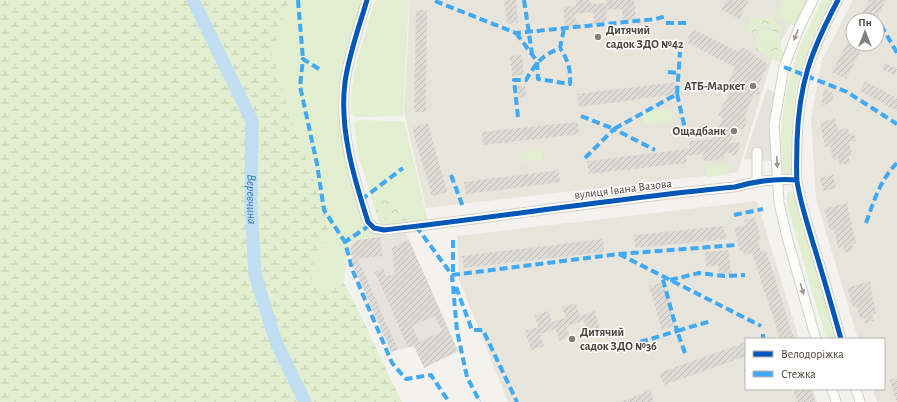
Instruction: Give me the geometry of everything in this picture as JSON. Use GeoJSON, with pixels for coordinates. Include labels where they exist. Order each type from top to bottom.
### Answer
{"type":"FeatureCollection","features":[{"type":"Feature","properties":{"kind":"street","name":"вулиця Івана Вазова"},"geometry":{"type":"LineString","coordinates":[[367,0],[352,48],[345,83],[344,119],[350,161],[368,222],[374,228],[384,230],[577,204],[734,187],[757,180],[798,180]]}},
{"type":"Feature","properties":{"kind":"street"},"geometry":{"type":"LineString","coordinates":[[813,0],[799,28],[784,67],[774,125],[779,203],[787,237],[816,338]]}},
{"type":"Feature","properties":{"kind":"street"},"geometry":{"type":"LineString","coordinates":[[838,0],[821,32],[809,62],[802,89],[798,119],[798,180],[803,206],[841,338]]}},
{"type":"Feature","properties":{"kind":"street"},"geometry":{"type":"LineString","coordinates":[[757,152],[757,180]]}},
{"type":"Feature","properties":{"kind":"street"},"geometry":{"type":"LineString","coordinates":[[832,390],[836,402]]}},
{"type":"Feature","properties":{"kind":"street"},"geometry":{"type":"LineString","coordinates":[[856,390],[860,402]]}},
{"type":"Feature","properties":{"kind":"shaded area"},"geometry":{"type":"Polygon","coordinates":[[[410,0],[804,0],[773,56],[738,172],[426,208],[404,112],[410,0]]]}},
{"type":"Feature","properties":{"kind":"shaded area","name":"Дитячий садок ЗДО №42"},"geometry":{"type":"Polygon","coordinates":[[[534,0],[654,0],[660,56],[541,63],[534,0]]]}},
{"type":"Feature","properties":{"kind":"shaded area"},"geometry":{"type":"Polygon","coordinates":[[[853,0],[897,0],[897,402],[877,402],[873,390],[885,390],[885,338],[858,338],[816,199],[811,119],[822,60],[845,15],[845,52],[885,52],[885,12],[847,12],[853,0]]]}},
{"type":"Feature","properties":{"kind":"shaded area"},"geometry":{"type":"Polygon","coordinates":[[[767,89],[777,92],[772,161],[744,159],[767,89]]]}},
{"type":"Feature","properties":{"kind":"shaded area"},"geometry":{"type":"Polygon","coordinates":[[[757,201],[799,338],[745,338],[745,390],[813,390],[817,402],[508,402],[459,279],[457,236],[757,201]]]}},
{"type":"Feature","properties":{"kind":"shaded area"},"geometry":{"type":"Polygon","coordinates":[[[406,233],[458,351],[424,368],[414,346],[391,352],[353,265],[350,248],[357,240],[406,233]]]}},
{"type":"Feature","properties":{"kind":"shaded area","name":"Дитячий садок ЗДО №36"},"geometry":{"type":"Polygon","coordinates":[[[610,279],[640,361],[534,399],[504,317],[610,279]]]}},
{"type":"Feature","properties":{"kind":"shaded area"},"geometry":{"type":"Polygon","coordinates":[[[745,377],[745,390],[758,390],[763,402],[685,402],[745,377]]]}},
{"type":"Feature","properties":{"kind":"green space"},"geometry":{"type":"Polygon","coordinates":[[[0,0],[289,0],[272,54],[292,123],[322,200],[329,228],[314,261],[312,282],[319,289],[333,289],[344,283],[402,402],[0,402],[0,0]]]}},
{"type":"Feature","properties":{"kind":"green space"},"geometry":{"type":"Polygon","coordinates":[[[289,0],[361,0],[340,77],[338,97],[339,116],[344,154],[364,230],[383,234],[383,236],[357,240],[348,254],[344,283],[333,289],[318,289],[312,282],[314,261],[329,228],[322,200],[292,123],[272,54],[289,0]]]}},
{"type":"Feature","properties":{"kind":"green space"},"geometry":{"type":"Polygon","coordinates":[[[375,0],[409,0],[403,116],[356,117],[351,114],[352,86],[375,0]]]}},
{"type":"Feature","properties":{"kind":"green space"},"geometry":{"type":"Polygon","coordinates":[[[783,0],[813,0],[799,28],[775,16],[783,0]]]}},
{"type":"Feature","properties":{"kind":"green space"},"geometry":{"type":"Polygon","coordinates":[[[822,0],[832,0],[802,67],[794,101],[792,121],[792,173],[791,175],[785,175],[783,172],[781,134],[787,90],[801,44],[822,0]]]}},
{"type":"Feature","properties":{"kind":"green space"},"geometry":{"type":"Polygon","coordinates":[[[750,17],[772,17],[780,28],[781,49],[785,54],[782,61],[776,61],[756,50],[756,41],[768,50],[775,48],[774,32],[768,27],[759,27],[755,33],[750,34],[747,32],[750,17]]]}},
{"type":"Feature","properties":{"kind":"green space"},"geometry":{"type":"Polygon","coordinates":[[[761,27],[780,34],[774,50],[755,43],[761,27]]]}},
{"type":"Feature","properties":{"kind":"green space"},"geometry":{"type":"Polygon","coordinates":[[[671,109],[673,122],[644,125],[642,112],[671,109]]]}},
{"type":"Feature","properties":{"kind":"green space"},"geometry":{"type":"Polygon","coordinates":[[[357,120],[404,121],[428,221],[388,225],[382,224],[378,220],[358,154],[354,123],[357,120]]]}},
{"type":"Feature","properties":{"kind":"green space"},"geometry":{"type":"Polygon","coordinates":[[[541,150],[542,160],[521,162],[520,152],[541,150]]]}},
{"type":"Feature","properties":{"kind":"green space"},"geometry":{"type":"Polygon","coordinates":[[[728,164],[729,175],[707,177],[706,166],[728,164]]]}},
{"type":"Feature","properties":{"kind":"green space"},"geometry":{"type":"Polygon","coordinates":[[[790,191],[795,194],[836,338],[826,338],[787,205],[787,193],[790,191]]]}},
{"type":"Feature","properties":{"kind":"green space"},"geometry":{"type":"Polygon","coordinates":[[[372,199],[392,199],[399,207],[409,205],[412,220],[393,221],[379,218],[372,199]]]}},
{"type":"Feature","properties":{"kind":"building"},"geometry":{"type":"Polygon","coordinates":[[[504,0],[516,0],[518,23],[507,24],[504,0]]]}},
{"type":"Feature","properties":{"kind":"building"},"geometry":{"type":"Polygon","coordinates":[[[576,0],[590,0],[591,4],[606,3],[606,0],[634,0],[636,19],[623,21],[622,9],[606,10],[607,22],[594,24],[593,12],[575,14],[577,26],[565,27],[563,7],[576,6],[576,0]]]}},
{"type":"Feature","properties":{"kind":"building"},"geometry":{"type":"Polygon","coordinates":[[[726,0],[749,0],[739,19],[721,10],[726,0]]]}},
{"type":"Feature","properties":{"kind":"building"},"geometry":{"type":"Polygon","coordinates":[[[869,0],[886,0],[880,12],[863,12],[869,0]]]}},
{"type":"Feature","properties":{"kind":"building"},"geometry":{"type":"Polygon","coordinates":[[[416,10],[427,10],[426,112],[414,112],[416,10]]]}},
{"type":"Feature","properties":{"kind":"building"},"geometry":{"type":"Polygon","coordinates":[[[693,29],[739,52],[744,48],[768,64],[758,86],[760,94],[754,95],[745,115],[747,121],[743,130],[735,126],[736,130],[729,144],[739,142],[740,147],[735,156],[727,152],[723,159],[704,161],[703,154],[686,156],[687,163],[589,174],[587,161],[689,149],[689,141],[713,139],[723,118],[718,115],[730,92],[725,89],[735,67],[686,42],[693,29]]]}},
{"type":"Feature","properties":{"kind":"building"},"geometry":{"type":"Polygon","coordinates":[[[845,47],[845,52],[860,52],[846,79],[832,72],[845,47]]]}},
{"type":"Feature","properties":{"kind":"building"},"geometry":{"type":"Polygon","coordinates":[[[522,55],[524,75],[512,76],[510,56],[522,55]]]}},
{"type":"Feature","properties":{"kind":"building"},"geometry":{"type":"Polygon","coordinates":[[[885,63],[897,69],[894,75],[882,69],[885,63]]]}},
{"type":"Feature","properties":{"kind":"building"},"geometry":{"type":"Polygon","coordinates":[[[865,81],[897,98],[897,111],[860,91],[865,81]]]}},
{"type":"Feature","properties":{"kind":"building"},"geometry":{"type":"Polygon","coordinates":[[[676,82],[677,94],[579,107],[577,94],[676,82]]]}},
{"type":"Feature","properties":{"kind":"building"},"geometry":{"type":"Polygon","coordinates":[[[517,86],[525,86],[526,97],[519,98],[517,86]]]}},
{"type":"Feature","properties":{"kind":"building"},"geometry":{"type":"Polygon","coordinates":[[[824,89],[834,93],[832,102],[821,106],[824,89]]]}},
{"type":"Feature","properties":{"kind":"building"},"geometry":{"type":"Polygon","coordinates":[[[835,119],[838,130],[848,128],[849,134],[854,133],[856,141],[849,142],[852,155],[848,156],[850,163],[840,165],[838,158],[833,159],[830,146],[825,147],[820,122],[835,119]]]}},
{"type":"Feature","properties":{"kind":"building"},"geometry":{"type":"Polygon","coordinates":[[[578,122],[579,134],[483,145],[482,132],[578,122]]]}},
{"type":"Feature","properties":{"kind":"building"},"geometry":{"type":"Polygon","coordinates":[[[428,123],[447,192],[432,196],[412,128],[428,123]]]}},
{"type":"Feature","properties":{"kind":"building"},"geometry":{"type":"Polygon","coordinates":[[[559,170],[560,182],[466,194],[464,182],[559,170]]]}},
{"type":"Feature","properties":{"kind":"building"},"geometry":{"type":"Polygon","coordinates":[[[833,175],[836,188],[823,191],[820,178],[833,175]]]}},
{"type":"Feature","properties":{"kind":"building"},"geometry":{"type":"Polygon","coordinates":[[[847,203],[856,243],[852,244],[853,250],[844,253],[843,247],[838,248],[834,229],[830,230],[824,209],[847,203]]]}},
{"type":"Feature","properties":{"kind":"building"},"geometry":{"type":"Polygon","coordinates":[[[755,217],[761,240],[758,241],[761,252],[766,250],[794,338],[780,338],[752,253],[744,255],[743,251],[740,251],[734,228],[746,225],[744,220],[755,217]]]}},
{"type":"Feature","properties":{"kind":"building"},"geometry":{"type":"Polygon","coordinates":[[[723,226],[727,239],[635,248],[634,235],[723,226]]]}},
{"type":"Feature","properties":{"kind":"building"},"geometry":{"type":"Polygon","coordinates":[[[380,237],[382,256],[358,259],[398,350],[391,352],[353,265],[350,248],[357,240],[380,237]]]}},
{"type":"Feature","properties":{"kind":"building"},"geometry":{"type":"Polygon","coordinates":[[[603,239],[604,252],[464,268],[462,256],[603,239]]]}},
{"type":"Feature","properties":{"kind":"building"},"geometry":{"type":"Polygon","coordinates":[[[409,240],[458,351],[424,368],[414,346],[408,347],[375,272],[384,267],[385,276],[395,275],[392,248],[409,240]],[[435,316],[412,326],[420,342],[442,331],[435,316]]]}},
{"type":"Feature","properties":{"kind":"building"},"geometry":{"type":"Polygon","coordinates":[[[728,250],[731,274],[719,274],[718,265],[706,267],[705,252],[728,250]]]}},
{"type":"Feature","properties":{"kind":"building"},"geometry":{"type":"Polygon","coordinates":[[[870,281],[876,313],[872,314],[874,321],[865,323],[864,318],[860,319],[857,307],[853,308],[847,288],[870,281]]]}},
{"type":"Feature","properties":{"kind":"building"},"geometry":{"type":"Polygon","coordinates":[[[663,282],[676,326],[662,330],[649,286],[663,282]]]}},
{"type":"Feature","properties":{"kind":"building"},"geometry":{"type":"Polygon","coordinates":[[[576,303],[580,316],[595,311],[600,330],[588,334],[584,321],[567,326],[570,338],[559,341],[556,329],[540,334],[544,346],[531,350],[525,331],[538,327],[535,316],[548,311],[552,322],[566,318],[562,307],[576,303]]]}},
{"type":"Feature","properties":{"kind":"building"},"geometry":{"type":"Polygon","coordinates":[[[745,342],[745,356],[664,385],[659,373],[745,342]]]}},
{"type":"Feature","properties":{"kind":"building"},"geometry":{"type":"Polygon","coordinates":[[[897,378],[897,400],[896,400],[890,380],[897,378]]]}},
{"type":"Feature","properties":{"kind":"building"},"geometry":{"type":"Polygon","coordinates":[[[650,390],[654,402],[621,402],[650,390]]]}},
{"type":"Feature","properties":{"kind":"building"},"geometry":{"type":"Polygon","coordinates":[[[793,390],[811,390],[815,402],[797,402],[793,390]]]}},
{"type":"Feature","properties":{"kind":"waterway","name":"Веревчина"},"geometry":{"type":"LineString","coordinates":[[193,0],[252,121],[251,206],[255,275],[276,342],[305,402]]}},
{"type":"Feature","properties":{"kind":"marked path"},"geometry":{"type":"LineString","coordinates":[[298,0],[303,59]]}},
{"type":"Feature","properties":{"kind":"marked path"},"geometry":{"type":"LineString","coordinates":[[524,0],[532,54]]}},
{"type":"Feature","properties":{"kind":"marked path"},"geometry":{"type":"LineString","coordinates":[[435,1],[516,33],[656,19],[666,16]]}},
{"type":"Feature","properties":{"kind":"marked path"},"geometry":{"type":"LineString","coordinates":[[666,23],[689,23]]}},
{"type":"Feature","properties":{"kind":"marked path"},"geometry":{"type":"LineString","coordinates":[[518,117],[514,80],[526,80],[533,69],[544,57],[560,48],[564,29]]}},
{"type":"Feature","properties":{"kind":"marked path"},"geometry":{"type":"LineString","coordinates":[[885,32],[897,53]]}},
{"type":"Feature","properties":{"kind":"marked path"},"geometry":{"type":"LineString","coordinates":[[516,33],[537,61],[538,79],[570,84],[568,65],[560,48]]}},
{"type":"Feature","properties":{"kind":"marked path"},"geometry":{"type":"LineString","coordinates":[[581,116],[614,129],[677,94],[680,52]]}},
{"type":"Feature","properties":{"kind":"marked path"},"geometry":{"type":"LineString","coordinates":[[319,69],[303,59],[300,86],[317,164],[324,210],[345,242]]}},
{"type":"Feature","properties":{"kind":"marked path"},"geometry":{"type":"LineString","coordinates":[[784,67],[847,92],[897,124]]}},
{"type":"Feature","properties":{"kind":"marked path"},"geometry":{"type":"LineString","coordinates":[[668,72],[678,73]]}},
{"type":"Feature","properties":{"kind":"marked path"},"geometry":{"type":"LineString","coordinates":[[677,94],[686,133]]}},
{"type":"Feature","properties":{"kind":"marked path"},"geometry":{"type":"LineString","coordinates":[[585,158],[614,129],[655,150]]}},
{"type":"Feature","properties":{"kind":"marked path"},"geometry":{"type":"LineString","coordinates":[[866,223],[886,176],[897,163]]}},
{"type":"Feature","properties":{"kind":"marked path"},"geometry":{"type":"LineString","coordinates":[[361,200],[403,168]]}},
{"type":"Feature","properties":{"kind":"marked path"},"geometry":{"type":"LineString","coordinates":[[451,175],[463,207]]}},
{"type":"Feature","properties":{"kind":"marked path"},"geometry":{"type":"LineString","coordinates":[[734,215],[763,209]]}},
{"type":"Feature","properties":{"kind":"marked path"},"geometry":{"type":"LineString","coordinates":[[370,225],[345,242],[352,269],[392,363],[406,379],[431,375],[449,402]]}},
{"type":"Feature","properties":{"kind":"marked path"},"geometry":{"type":"LineString","coordinates":[[416,226],[452,275],[457,331],[467,377],[480,402]]}},
{"type":"Feature","properties":{"kind":"marked path"},"geometry":{"type":"LineString","coordinates":[[453,240],[453,276]]}},
{"type":"Feature","properties":{"kind":"marked path"},"geometry":{"type":"LineString","coordinates":[[452,275],[619,254],[736,245]]}},
{"type":"Feature","properties":{"kind":"marked path"},"geometry":{"type":"LineString","coordinates":[[619,254],[761,326]]}},
{"type":"Feature","properties":{"kind":"marked path"},"geometry":{"type":"LineString","coordinates":[[670,280],[699,273],[724,276],[745,275]]}},
{"type":"Feature","properties":{"kind":"marked path"},"geometry":{"type":"LineString","coordinates":[[640,342],[677,331],[662,276]]}},
{"type":"Feature","properties":{"kind":"marked path"},"geometry":{"type":"LineString","coordinates":[[456,287],[472,330],[483,330],[517,402]]}},
{"type":"Feature","properties":{"kind":"marked path"},"geometry":{"type":"LineString","coordinates":[[685,353],[677,331],[711,321]]}},
{"type":"Feature","properties":{"kind":"cycle path"},"geometry":{"type":"LineString","coordinates":[[367,0],[349,61],[345,82],[344,118],[353,171],[368,222],[374,228],[384,230],[735,187],[766,180],[797,180]]}},
{"type":"Feature","properties":{"kind":"cycle path"},"geometry":{"type":"LineString","coordinates":[[838,0],[820,35],[804,84],[798,120],[797,181],[802,204],[841,338]]}},
{"type":"Feature","properties":{"kind":"place","name":"Дитячий садок ЗДО №42"},"geometry":{"type":"Point","coordinates":[598,37]}},
{"type":"Feature","properties":{"kind":"place","name":"АТБ-Маркет"},"geometry":{"type":"Point","coordinates":[753,86]}},
{"type":"Feature","properties":{"kind":"place","name":"Ощадбанк"},"geometry":{"type":"Point","coordinates":[734,131]}},
{"type":"Feature","properties":{"kind":"place","name":"Дитячий садок ЗДО №36"},"geometry":{"type":"Point","coordinates":[572,339]}}]}
